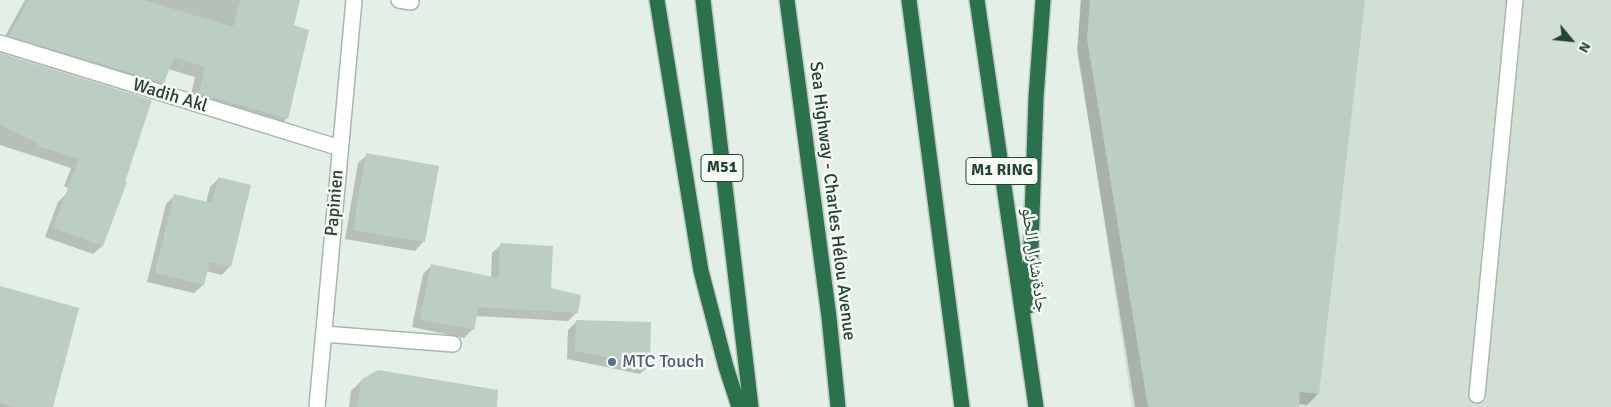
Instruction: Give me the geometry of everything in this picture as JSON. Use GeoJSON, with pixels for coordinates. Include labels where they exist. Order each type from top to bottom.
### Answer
{"type":"FeatureCollection","features":[{"type":"Feature","properties":{"kind":"highway"},"geometry":{"type":"LineString","coordinates":[[656,0],[701,271],[726,368],[739,407]]}},
{"type":"Feature","properties":{"kind":"highway","name":"M51"},"geometry":{"type":"LineString","coordinates":[[703,0],[751,407]]}},
{"type":"Feature","properties":{"kind":"highway","name":"Sea Highway - Charles Hélou Avenue"},"geometry":{"type":"LineString","coordinates":[[787,0],[829,317],[838,407]]}},
{"type":"Feature","properties":{"kind":"highway"},"geometry":{"type":"LineString","coordinates":[[909,0],[962,407]]}},
{"type":"Feature","properties":{"kind":"highway","name":"جادة شارل الحلو"},"geometry":{"type":"LineString","coordinates":[[977,0],[1036,407]]}},
{"type":"Feature","properties":{"kind":"highway"},"geometry":{"type":"LineString","coordinates":[[1028,342],[1036,98],[1043,0]]}},
{"type":"Feature","properties":{"kind":"street","name":"Papinien"},"geometry":{"type":"LineString","coordinates":[[317,407],[354,0]]}},
{"type":"Feature","properties":{"kind":"street"},"geometry":{"type":"LineString","coordinates":[[1477,395],[1515,0]]}},
{"type":"Feature","properties":{"kind":"street","name":"Wadih Akl"},"geometry":{"type":"LineString","coordinates":[[0,43],[340,148]]}},
{"type":"Feature","properties":{"kind":"street"},"geometry":{"type":"LineString","coordinates":[[324,334],[453,344]]}},
{"type":"Feature","properties":{"kind":"shaded area"},"geometry":{"type":"Polygon","coordinates":[[[1080,0],[1611,0],[1611,407],[1132,407],[1078,49],[1080,0]]]}},
{"type":"Feature","properties":{"kind":"building"},"geometry":{"type":"Polygon","coordinates":[[[28,0],[144,0],[233,27],[240,0],[300,0],[294,25],[309,30],[288,119],[199,93],[205,67],[174,57],[164,83],[9,36],[28,0]]]}},
{"type":"Feature","properties":{"kind":"building"},"geometry":{"type":"Polygon","coordinates":[[[1090,0],[1365,0],[1319,394],[1300,392],[1299,407],[1148,407],[1087,39],[1090,0]]]}},
{"type":"Feature","properties":{"kind":"building"},"geometry":{"type":"Polygon","coordinates":[[[0,53],[152,100],[125,182],[127,182],[103,246],[53,228],[79,159],[38,146],[39,144],[0,125],[0,53]]]}},
{"type":"Feature","properties":{"kind":"building"},"geometry":{"type":"Polygon","coordinates":[[[366,153],[439,166],[425,242],[353,230],[366,153]]]}},
{"type":"Feature","properties":{"kind":"building"},"geometry":{"type":"Polygon","coordinates":[[[218,177],[251,185],[231,267],[210,262],[204,285],[155,273],[174,194],[212,203],[218,177]]]}},
{"type":"Feature","properties":{"kind":"building"},"geometry":{"type":"Polygon","coordinates":[[[500,243],[553,246],[551,288],[581,295],[578,313],[479,307],[474,330],[420,319],[431,264],[498,278],[500,243]]]}},
{"type":"Feature","properties":{"kind":"building"},"geometry":{"type":"Polygon","coordinates":[[[0,286],[79,308],[53,407],[14,407],[0,403],[0,286]]]}},
{"type":"Feature","properties":{"kind":"building"},"geometry":{"type":"Polygon","coordinates":[[[576,320],[651,322],[650,366],[575,351],[576,320]]]}},
{"type":"Feature","properties":{"kind":"building"},"geometry":{"type":"Polygon","coordinates":[[[378,370],[498,390],[497,407],[357,407],[362,379],[378,370]]]}},
{"type":"Feature","properties":{"kind":"place","name":"MTC Touch"},"geometry":{"type":"Point","coordinates":[612,362]}}]}
